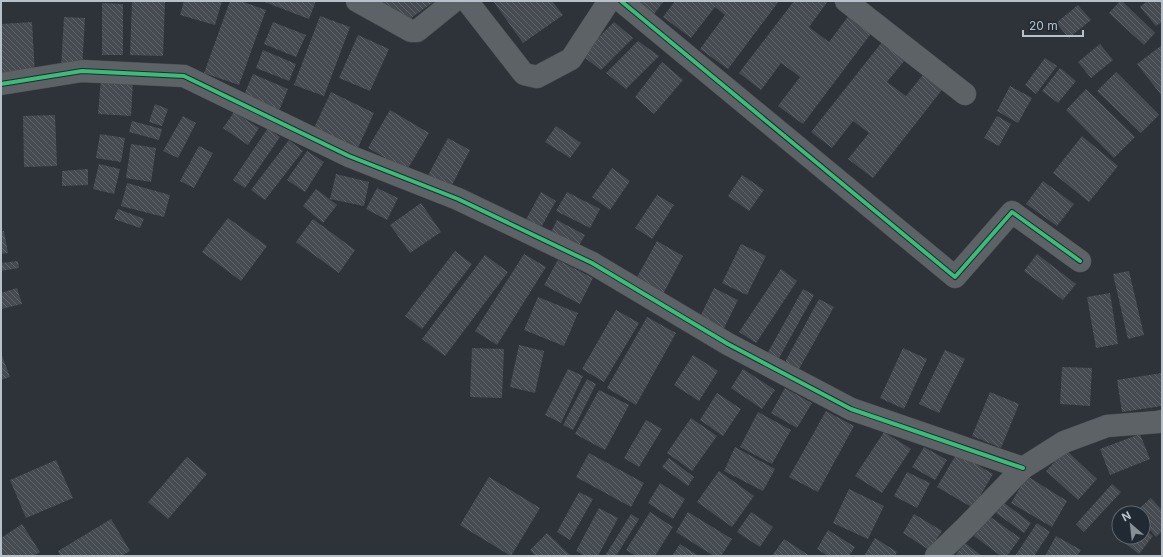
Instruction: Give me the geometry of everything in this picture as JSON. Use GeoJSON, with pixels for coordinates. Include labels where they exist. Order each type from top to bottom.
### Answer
{"type":"FeatureCollection","features":[{"type":"Feature","properties":{"kind":"street"},"geometry":{"type":"LineString","coordinates":[[357,1],[411,30],[417,31],[454,1]]}},
{"type":"Feature","properties":{"kind":"street"},"geometry":{"type":"LineString","coordinates":[[467,1],[524,74],[537,77],[570,59],[610,1]]}},
{"type":"Feature","properties":{"kind":"street"},"geometry":{"type":"LineString","coordinates":[[621,1],[955,277],[1012,212],[1080,261]]}},
{"type":"Feature","properties":{"kind":"street"},"geometry":{"type":"LineString","coordinates":[[846,1],[965,94]]}},
{"type":"Feature","properties":{"kind":"street"},"geometry":{"type":"LineString","coordinates":[[1,84],[82,72],[184,76],[349,156],[458,199],[592,263],[728,344],[851,409],[1023,468]]}},
{"type":"Feature","properties":{"kind":"street"},"geometry":{"type":"LineString","coordinates":[[936,556],[1023,468],[1064,442],[1107,426],[1162,421]]}},
{"type":"Feature","properties":{"kind":"building"},"geometry":{"type":"Polygon","coordinates":[[[132,1],[165,1],[163,56],[130,55],[132,1]]]}},
{"type":"Feature","properties":{"kind":"building"},"geometry":{"type":"Polygon","coordinates":[[[184,1],[222,1],[215,25],[180,15],[184,1]]]}},
{"type":"Feature","properties":{"kind":"building"},"geometry":{"type":"Polygon","coordinates":[[[230,1],[241,1],[266,10],[239,85],[204,73],[230,1]]]}},
{"type":"Feature","properties":{"kind":"building"},"geometry":{"type":"Polygon","coordinates":[[[262,1],[316,1],[309,19],[262,1]]]}},
{"type":"Feature","properties":{"kind":"building"},"geometry":{"type":"Polygon","coordinates":[[[368,1],[435,1],[404,23],[368,1]]]}},
{"type":"Feature","properties":{"kind":"building"},"geometry":{"type":"Polygon","coordinates":[[[493,1],[552,1],[563,15],[523,43],[493,1]]]}},
{"type":"Feature","properties":{"kind":"building"},"geometry":{"type":"Polygon","coordinates":[[[638,1],[664,1],[654,14],[638,1]]]}},
{"type":"Feature","properties":{"kind":"building"},"geometry":{"type":"Polygon","coordinates":[[[675,1],[779,1],[728,69],[700,49],[725,15],[715,7],[691,38],[663,17],[675,1]]]}},
{"type":"Feature","properties":{"kind":"building"},"geometry":{"type":"Polygon","coordinates":[[[794,1],[828,1],[809,27],[829,42],[850,14],[873,31],[803,124],[778,106],[800,77],[781,63],[761,90],[739,73],[794,1]]]}},
{"type":"Feature","properties":{"kind":"building"},"geometry":{"type":"Polygon","coordinates":[[[1120,1],[1122,1],[1155,33],[1144,45],[1109,13],[1120,1]]]}},
{"type":"Feature","properties":{"kind":"building"},"geometry":{"type":"Polygon","coordinates":[[[1147,1],[1162,1],[1162,22],[1156,26],[1140,7],[1147,1]]]}},
{"type":"Feature","properties":{"kind":"building"},"geometry":{"type":"Polygon","coordinates":[[[102,3],[123,4],[123,55],[102,55],[102,3]]]}},
{"type":"Feature","properties":{"kind":"building"},"geometry":{"type":"Polygon","coordinates":[[[1078,5],[1091,20],[1069,38],[1056,23],[1078,5]]]}},
{"type":"Feature","properties":{"kind":"building"},"geometry":{"type":"Polygon","coordinates":[[[320,16],[350,27],[324,96],[294,85],[320,16]]]}},
{"type":"Feature","properties":{"kind":"building"},"geometry":{"type":"Polygon","coordinates":[[[64,17],[85,18],[82,70],[61,69],[64,17]]]}},
{"type":"Feature","properties":{"kind":"building"},"geometry":{"type":"Polygon","coordinates":[[[32,22],[35,75],[1,77],[1,24],[32,22]]]}},
{"type":"Feature","properties":{"kind":"building"},"geometry":{"type":"Polygon","coordinates":[[[273,22],[306,35],[296,57],[264,44],[273,22]]]}},
{"type":"Feature","properties":{"kind":"building"},"geometry":{"type":"Polygon","coordinates":[[[614,22],[633,38],[601,70],[581,55],[614,22]]]}},
{"type":"Feature","properties":{"kind":"building"},"geometry":{"type":"Polygon","coordinates":[[[358,35],[389,49],[370,91],[339,78],[358,35]]]}},
{"type":"Feature","properties":{"kind":"building"},"geometry":{"type":"Polygon","coordinates":[[[886,37],[909,55],[887,82],[906,96],[926,71],[945,86],[873,178],[848,159],[869,133],[853,121],[832,148],[811,132],[886,37]]]}},
{"type":"Feature","properties":{"kind":"building"},"geometry":{"type":"Polygon","coordinates":[[[638,41],[659,56],[626,89],[606,73],[638,41]]]}},
{"type":"Feature","properties":{"kind":"building"},"geometry":{"type":"Polygon","coordinates":[[[1100,44],[1113,60],[1091,78],[1078,62],[1100,44]]]}},
{"type":"Feature","properties":{"kind":"building"},"geometry":{"type":"Polygon","coordinates":[[[1162,45],[1162,96],[1137,64],[1162,45]]]}},
{"type":"Feature","properties":{"kind":"building"},"geometry":{"type":"Polygon","coordinates":[[[263,50],[296,64],[289,81],[256,68],[263,50]]]}},
{"type":"Feature","properties":{"kind":"building"},"geometry":{"type":"Polygon","coordinates":[[[1045,58],[1057,66],[1036,94],[1025,85],[1045,58]]]}},
{"type":"Feature","properties":{"kind":"building"},"geometry":{"type":"Polygon","coordinates":[[[662,62],[683,80],[654,114],[635,97],[662,62]]]}},
{"type":"Feature","properties":{"kind":"building"},"geometry":{"type":"Polygon","coordinates":[[[1060,68],[1076,81],[1058,103],[1042,91],[1060,68]]]}},
{"type":"Feature","properties":{"kind":"building"},"geometry":{"type":"Polygon","coordinates":[[[1116,72],[1159,115],[1141,133],[1097,91],[1116,72]]]}},
{"type":"Feature","properties":{"kind":"building"},"geometry":{"type":"Polygon","coordinates":[[[253,74],[288,89],[279,111],[243,97],[253,74]]]}},
{"type":"Feature","properties":{"kind":"building"},"geometry":{"type":"Polygon","coordinates":[[[101,79],[133,81],[131,116],[98,114],[101,79]]]}},
{"type":"Feature","properties":{"kind":"building"},"geometry":{"type":"Polygon","coordinates":[[[1010,86],[1032,98],[1018,123],[997,111],[1010,86]]]}},
{"type":"Feature","properties":{"kind":"building"},"geometry":{"type":"Polygon","coordinates":[[[1086,89],[1135,137],[1114,158],[1066,110],[1086,89]]]}},
{"type":"Feature","properties":{"kind":"building"},"geometry":{"type":"Polygon","coordinates":[[[331,92],[374,113],[356,152],[312,132],[331,92]]]}},
{"type":"Feature","properties":{"kind":"building"},"geometry":{"type":"Polygon","coordinates":[[[155,104],[168,109],[162,126],[149,122],[155,104]]]}},
{"type":"Feature","properties":{"kind":"building"},"geometry":{"type":"Polygon","coordinates":[[[390,110],[429,133],[407,170],[368,148],[390,110]]]}},
{"type":"Feature","properties":{"kind":"building"},"geometry":{"type":"Polygon","coordinates":[[[234,112],[259,128],[248,145],[223,128],[234,112]]]}},
{"type":"Feature","properties":{"kind":"building"},"geometry":{"type":"Polygon","coordinates":[[[55,115],[57,166],[24,167],[23,116],[55,115]]]}},
{"type":"Feature","properties":{"kind":"building"},"geometry":{"type":"Polygon","coordinates":[[[183,116],[196,123],[178,158],[163,151],[183,116]]]}},
{"type":"Feature","properties":{"kind":"building"},"geometry":{"type":"Polygon","coordinates":[[[997,116],[1011,124],[999,146],[984,138],[997,116]]]}},
{"type":"Feature","properties":{"kind":"building"},"geometry":{"type":"Polygon","coordinates":[[[132,121],[162,129],[159,140],[129,132],[132,121]]]}},
{"type":"Feature","properties":{"kind":"building"},"geometry":{"type":"Polygon","coordinates":[[[556,126],[581,143],[570,158],[545,142],[556,126]]]}},
{"type":"Feature","properties":{"kind":"building"},"geometry":{"type":"Polygon","coordinates":[[[268,128],[280,137],[245,188],[233,180],[268,128]]]}},
{"type":"Feature","properties":{"kind":"building"},"geometry":{"type":"Polygon","coordinates":[[[100,134],[125,138],[121,162],[96,158],[100,134]]]}},
{"type":"Feature","properties":{"kind":"building"},"geometry":{"type":"Polygon","coordinates":[[[1082,136],[1118,166],[1089,202],[1053,173],[1082,136]]]}},
{"type":"Feature","properties":{"kind":"building"},"geometry":{"type":"Polygon","coordinates":[[[448,138],[470,150],[450,189],[427,177],[448,138]]]}},
{"type":"Feature","properties":{"kind":"building"},"geometry":{"type":"Polygon","coordinates":[[[289,140],[303,151],[265,200],[251,190],[289,140]]]}},
{"type":"Feature","properties":{"kind":"building"},"geometry":{"type":"Polygon","coordinates":[[[131,144],[156,148],[151,182],[126,178],[131,144]]]}},
{"type":"Feature","properties":{"kind":"building"},"geometry":{"type":"Polygon","coordinates":[[[199,146],[213,153],[194,188],[180,181],[199,146]]]}},
{"type":"Feature","properties":{"kind":"building"},"geometry":{"type":"Polygon","coordinates":[[[307,151],[324,162],[305,192],[287,180],[307,151]]]}},
{"type":"Feature","properties":{"kind":"building"},"geometry":{"type":"Polygon","coordinates":[[[99,164],[120,169],[114,194],[93,189],[99,164]]]}},
{"type":"Feature","properties":{"kind":"building"},"geometry":{"type":"Polygon","coordinates":[[[612,168],[630,181],[610,210],[592,197],[612,168]]]}},
{"type":"Feature","properties":{"kind":"building"},"geometry":{"type":"Polygon","coordinates":[[[88,169],[88,185],[62,186],[62,171],[88,169]]]}},
{"type":"Feature","properties":{"kind":"building"},"geometry":{"type":"Polygon","coordinates":[[[336,174],[369,182],[364,206],[330,199],[336,174]]]}},
{"type":"Feature","properties":{"kind":"building"},"geometry":{"type":"Polygon","coordinates":[[[742,175],[764,190],[749,211],[728,196],[742,175]]]}},
{"type":"Feature","properties":{"kind":"building"},"geometry":{"type":"Polygon","coordinates":[[[1043,181],[1074,204],[1057,226],[1026,204],[1043,181]]]}},
{"type":"Feature","properties":{"kind":"building"},"geometry":{"type":"Polygon","coordinates":[[[127,183],[170,195],[164,217],[121,206],[127,183]]]}},
{"type":"Feature","properties":{"kind":"building"},"geometry":{"type":"Polygon","coordinates":[[[377,188],[398,198],[387,220],[366,209],[377,188]]]}},
{"type":"Feature","properties":{"kind":"building"},"geometry":{"type":"Polygon","coordinates":[[[316,189],[337,205],[323,223],[303,206],[316,189]]]}},
{"type":"Feature","properties":{"kind":"building"},"geometry":{"type":"Polygon","coordinates":[[[541,192],[556,201],[539,231],[524,223],[541,192]]]}},
{"type":"Feature","properties":{"kind":"building"},"geometry":{"type":"Polygon","coordinates":[[[567,192],[600,209],[590,228],[556,211],[567,192]]]}},
{"type":"Feature","properties":{"kind":"building"},"geometry":{"type":"Polygon","coordinates":[[[657,195],[674,205],[652,239],[635,228],[657,195]]]}},
{"type":"Feature","properties":{"kind":"building"},"geometry":{"type":"Polygon","coordinates":[[[421,203],[441,232],[410,253],[390,225],[421,203]]]}},
{"type":"Feature","properties":{"kind":"building"},"geometry":{"type":"Polygon","coordinates":[[[118,209],[144,219],[140,228],[114,219],[118,209]]]}},
{"type":"Feature","properties":{"kind":"building"},"geometry":{"type":"Polygon","coordinates":[[[228,218],[267,246],[241,281],[202,252],[228,218]]]}},
{"type":"Feature","properties":{"kind":"building"},"geometry":{"type":"Polygon","coordinates":[[[313,219],[355,250],[339,273],[296,242],[313,219]]]}},
{"type":"Feature","properties":{"kind":"building"},"geometry":{"type":"Polygon","coordinates":[[[557,220],[585,235],[576,251],[549,236],[557,220]]]}},
{"type":"Feature","properties":{"kind":"building"},"geometry":{"type":"Polygon","coordinates":[[[1,231],[4,231],[8,253],[1,254],[1,231]]]}},
{"type":"Feature","properties":{"kind":"building"},"geometry":{"type":"Polygon","coordinates":[[[657,241],[683,256],[662,296],[635,281],[657,241]]]}},
{"type":"Feature","properties":{"kind":"building"},"geometry":{"type":"Polygon","coordinates":[[[741,244],[766,256],[747,295],[722,283],[741,244]]]}},
{"type":"Feature","properties":{"kind":"building"},"geometry":{"type":"Polygon","coordinates":[[[455,251],[472,264],[422,329],[405,316],[455,251]]]}},
{"type":"Feature","properties":{"kind":"building"},"geometry":{"type":"Polygon","coordinates":[[[524,254],[546,267],[497,345],[475,331],[524,254]]]}},
{"type":"Feature","properties":{"kind":"building"},"geometry":{"type":"Polygon","coordinates":[[[1037,254],[1076,284],[1063,300],[1024,271],[1037,254]]]}},
{"type":"Feature","properties":{"kind":"building"},"geometry":{"type":"Polygon","coordinates":[[[485,255],[508,272],[445,356],[422,339],[485,255]]]}},
{"type":"Feature","properties":{"kind":"building"},"geometry":{"type":"Polygon","coordinates":[[[558,260],[593,278],[580,304],[544,285],[558,260]]]}},
{"type":"Feature","properties":{"kind":"building"},"geometry":{"type":"Polygon","coordinates":[[[18,261],[19,268],[1,271],[1,263],[18,261]]]}},
{"type":"Feature","properties":{"kind":"building"},"geometry":{"type":"Polygon","coordinates":[[[781,269],[797,281],[756,343],[739,332],[781,269]]]}},
{"type":"Feature","properties":{"kind":"building"},"geometry":{"type":"Polygon","coordinates":[[[1129,271],[1144,335],[1128,339],[1113,274],[1129,271]]]}},
{"type":"Feature","properties":{"kind":"building"},"geometry":{"type":"Polygon","coordinates":[[[17,288],[22,304],[1,309],[1,293],[17,288]]]}},
{"type":"Feature","properties":{"kind":"building"},"geometry":{"type":"Polygon","coordinates":[[[714,288],[738,300],[724,328],[700,317],[714,288]]]}},
{"type":"Feature","properties":{"kind":"building"},"geometry":{"type":"Polygon","coordinates":[[[803,289],[814,295],[778,360],[767,354],[803,289]]]}},
{"type":"Feature","properties":{"kind":"building"},"geometry":{"type":"Polygon","coordinates":[[[1110,293],[1118,344],[1096,348],[1087,297],[1110,293]]]}},
{"type":"Feature","properties":{"kind":"building"},"geometry":{"type":"Polygon","coordinates":[[[538,297],[578,313],[564,346],[524,330],[538,297]]]}},
{"type":"Feature","properties":{"kind":"building"},"geometry":{"type":"Polygon","coordinates":[[[819,299],[834,307],[799,369],[785,362],[819,299]]]}},
{"type":"Feature","properties":{"kind":"building"},"geometry":{"type":"Polygon","coordinates":[[[616,310],[639,323],[604,382],[582,369],[616,310]]]}},
{"type":"Feature","properties":{"kind":"building"},"geometry":{"type":"Polygon","coordinates":[[[647,317],[676,333],[636,405],[607,388],[647,317]]]}},
{"type":"Feature","properties":{"kind":"building"},"geometry":{"type":"Polygon","coordinates":[[[519,345],[544,351],[535,393],[510,387],[519,345]]]}},
{"type":"Feature","properties":{"kind":"building"},"geometry":{"type":"Polygon","coordinates":[[[472,348],[504,349],[502,398],[470,397],[472,348]]]}},
{"type":"Feature","properties":{"kind":"building"},"geometry":{"type":"Polygon","coordinates":[[[903,348],[927,359],[904,409],[880,398],[903,348]]]}},
{"type":"Feature","properties":{"kind":"building"},"geometry":{"type":"Polygon","coordinates":[[[945,350],[965,359],[939,413],[919,404],[945,350]]]}},
{"type":"Feature","properties":{"kind":"building"},"geometry":{"type":"Polygon","coordinates":[[[1,353],[10,377],[1,380],[1,353]]]}},
{"type":"Feature","properties":{"kind":"building"},"geometry":{"type":"Polygon","coordinates":[[[693,355],[718,371],[699,401],[674,385],[693,355]]]}},
{"type":"Feature","properties":{"kind":"building"},"geometry":{"type":"Polygon","coordinates":[[[1062,367],[1092,368],[1090,406],[1060,404],[1062,367]]]}},
{"type":"Feature","properties":{"kind":"building"},"geometry":{"type":"Polygon","coordinates":[[[568,369],[583,376],[561,423],[545,415],[568,369]]]}},
{"type":"Feature","properties":{"kind":"building"},"geometry":{"type":"Polygon","coordinates":[[[743,369],[775,390],[762,409],[731,388],[743,369]]]}},
{"type":"Feature","properties":{"kind":"building"},"geometry":{"type":"Polygon","coordinates":[[[1162,373],[1162,406],[1122,412],[1117,380],[1162,373]]]}},
{"type":"Feature","properties":{"kind":"building"},"geometry":{"type":"Polygon","coordinates":[[[587,379],[596,384],[573,430],[563,425],[587,379]]]}},
{"type":"Feature","properties":{"kind":"building"},"geometry":{"type":"Polygon","coordinates":[[[785,388],[812,403],[797,428],[771,413],[785,388]]]}},
{"type":"Feature","properties":{"kind":"building"},"geometry":{"type":"Polygon","coordinates":[[[599,390],[629,405],[605,450],[575,434],[599,390]]]}},
{"type":"Feature","properties":{"kind":"building"},"geometry":{"type":"Polygon","coordinates":[[[990,392],[1019,404],[1001,448],[972,436],[990,392]]]}},
{"type":"Feature","properties":{"kind":"building"},"geometry":{"type":"Polygon","coordinates":[[[717,393],[741,409],[723,436],[700,420],[717,393]]]}},
{"type":"Feature","properties":{"kind":"building"},"geometry":{"type":"Polygon","coordinates":[[[826,411],[854,426],[818,492],[789,477],[826,411]]]}},
{"type":"Feature","properties":{"kind":"building"},"geometry":{"type":"Polygon","coordinates":[[[758,412],[791,430],[772,464],[740,447],[758,412]]]}},
{"type":"Feature","properties":{"kind":"building"},"geometry":{"type":"Polygon","coordinates":[[[691,418],[717,436],[692,471],[667,453],[691,418]]]}},
{"type":"Feature","properties":{"kind":"building"},"geometry":{"type":"Polygon","coordinates":[[[646,420],[662,429],[639,467],[624,458],[646,420]]]}},
{"type":"Feature","properties":{"kind":"building"},"geometry":{"type":"Polygon","coordinates":[[[884,432],[911,449],[882,493],[855,476],[884,432]]]}},
{"type":"Feature","properties":{"kind":"building"},"geometry":{"type":"Polygon","coordinates":[[[1140,434],[1150,459],[1110,475],[1100,449],[1140,434]]]}},
{"type":"Feature","properties":{"kind":"building"},"geometry":{"type":"Polygon","coordinates":[[[735,447],[775,469],[763,491],[724,471],[735,447]]]}},
{"type":"Feature","properties":{"kind":"building"},"geometry":{"type":"Polygon","coordinates":[[[924,447],[947,460],[935,480],[912,467],[924,447]]]}},
{"type":"Feature","properties":{"kind":"building"},"geometry":{"type":"Polygon","coordinates":[[[1066,450],[1097,479],[1078,500],[1046,471],[1066,450]]]}},
{"type":"Feature","properties":{"kind":"building"},"geometry":{"type":"Polygon","coordinates":[[[589,453],[644,483],[631,507],[576,477],[589,453]]]}},
{"type":"Feature","properties":{"kind":"building"},"geometry":{"type":"Polygon","coordinates":[[[957,453],[993,474],[973,508],[937,487],[957,453]]]}},
{"type":"Feature","properties":{"kind":"building"},"geometry":{"type":"Polygon","coordinates":[[[187,457],[207,474],[168,519],[148,502],[187,457]]]}},
{"type":"Feature","properties":{"kind":"building"},"geometry":{"type":"Polygon","coordinates":[[[669,458],[694,477],[688,486],[662,467],[669,458]]]}},
{"type":"Feature","properties":{"kind":"building"},"geometry":{"type":"Polygon","coordinates":[[[56,460],[73,498],[26,518],[10,480],[56,460]]]}},
{"type":"Feature","properties":{"kind":"building"},"geometry":{"type":"Polygon","coordinates":[[[719,471],[754,496],[732,527],[697,502],[719,471]]]}},
{"type":"Feature","properties":{"kind":"building"},"geometry":{"type":"Polygon","coordinates":[[[907,472],[930,483],[917,508],[894,496],[907,472]]]}},
{"type":"Feature","properties":{"kind":"building"},"geometry":{"type":"Polygon","coordinates":[[[1027,476],[1067,501],[1052,527],[1011,503],[1027,476]]]}},
{"type":"Feature","properties":{"kind":"building"},"geometry":{"type":"Polygon","coordinates":[[[489,477],[540,508],[511,556],[460,525],[489,477]]]}},
{"type":"Feature","properties":{"kind":"building"},"geometry":{"type":"Polygon","coordinates":[[[660,483],[685,499],[673,519],[648,503],[660,483]]]}},
{"type":"Feature","properties":{"kind":"building"},"geometry":{"type":"Polygon","coordinates":[[[1112,484],[1121,492],[1084,532],[1076,524],[1112,484]]]}},
{"type":"Feature","properties":{"kind":"building"},"geometry":{"type":"Polygon","coordinates":[[[849,489],[884,506],[868,539],[833,523],[849,489]]]}},
{"type":"Feature","properties":{"kind":"building"},"geometry":{"type":"Polygon","coordinates":[[[579,492],[593,499],[570,540],[557,532],[579,492]]]}},
{"type":"Feature","properties":{"kind":"building"},"geometry":{"type":"Polygon","coordinates":[[[1151,498],[1162,510],[1162,531],[1156,537],[1151,531],[1151,505],[1143,505],[1151,498]]]}},
{"type":"Feature","properties":{"kind":"building"},"geometry":{"type":"Polygon","coordinates":[[[1004,503],[1031,523],[1024,533],[996,513],[1004,503]]]}},
{"type":"Feature","properties":{"kind":"building"},"geometry":{"type":"Polygon","coordinates":[[[599,508],[618,518],[598,556],[585,556],[576,551],[599,508]]]}},
{"type":"Feature","properties":{"kind":"building"},"geometry":{"type":"Polygon","coordinates":[[[650,512],[673,527],[655,556],[636,556],[626,550],[650,512]]]}},
{"type":"Feature","properties":{"kind":"building"},"geometry":{"type":"Polygon","coordinates":[[[688,512],[732,539],[721,556],[714,556],[676,532],[688,512]]]}},
{"type":"Feature","properties":{"kind":"building"},"geometry":{"type":"Polygon","coordinates":[[[751,512],[773,527],[760,547],[737,532],[751,512]]]}},
{"type":"Feature","properties":{"kind":"building"},"geometry":{"type":"Polygon","coordinates":[[[631,514],[639,519],[616,556],[605,556],[631,514]]]}},
{"type":"Feature","properties":{"kind":"building"},"geometry":{"type":"Polygon","coordinates":[[[914,514],[942,531],[929,550],[903,533],[914,514]]]}},
{"type":"Feature","properties":{"kind":"building"},"geometry":{"type":"Polygon","coordinates":[[[989,516],[1020,538],[1007,556],[1001,556],[974,536],[989,516]]]}},
{"type":"Feature","properties":{"kind":"building"},"geometry":{"type":"Polygon","coordinates":[[[111,519],[130,551],[121,556],[60,556],[58,551],[111,519]]]}},
{"type":"Feature","properties":{"kind":"building"},"geometry":{"type":"Polygon","coordinates":[[[1037,523],[1050,532],[1034,556],[1015,556],[1037,523]]]}},
{"type":"Feature","properties":{"kind":"building"},"geometry":{"type":"Polygon","coordinates":[[[22,524],[40,552],[33,556],[1,556],[1,538],[22,524]]]}},
{"type":"Feature","properties":{"kind":"building"},"geometry":{"type":"Polygon","coordinates":[[[828,530],[855,547],[849,556],[828,556],[817,549],[828,530]]]}},
{"type":"Feature","properties":{"kind":"building"},"geometry":{"type":"Polygon","coordinates":[[[547,533],[571,556],[536,556],[530,550],[547,533]]]}},
{"type":"Feature","properties":{"kind":"building"},"geometry":{"type":"Polygon","coordinates":[[[1056,536],[1081,550],[1077,556],[1045,556],[1056,536]]]}},
{"type":"Feature","properties":{"kind":"building"},"geometry":{"type":"Polygon","coordinates":[[[875,538],[897,552],[895,556],[864,556],[875,538]]]}},
{"type":"Feature","properties":{"kind":"building"},"geometry":{"type":"Polygon","coordinates":[[[784,539],[810,556],[772,556],[784,539]]]}},
{"type":"Feature","properties":{"kind":"building"},"geometry":{"type":"Polygon","coordinates":[[[965,543],[982,556],[959,556],[956,554],[965,543]]]}},
{"type":"Feature","properties":{"kind":"building"},"geometry":{"type":"Polygon","coordinates":[[[680,544],[699,556],[672,556],[680,544]]]}},
{"type":"Feature","properties":{"kind":"building"},"geometry":{"type":"Polygon","coordinates":[[[1127,545],[1146,545],[1139,554],[1127,545]]]}},
{"type":"Feature","properties":{"kind":"cycle path"},"geometry":{"type":"LineString","coordinates":[[621,1],[955,277],[1012,212],[1080,261]]}},
{"type":"Feature","properties":{"kind":"cycle path"},"geometry":{"type":"LineString","coordinates":[[1,84],[82,71],[184,76],[349,156],[458,199],[592,263],[728,344],[851,409],[1023,468]]}}]}
